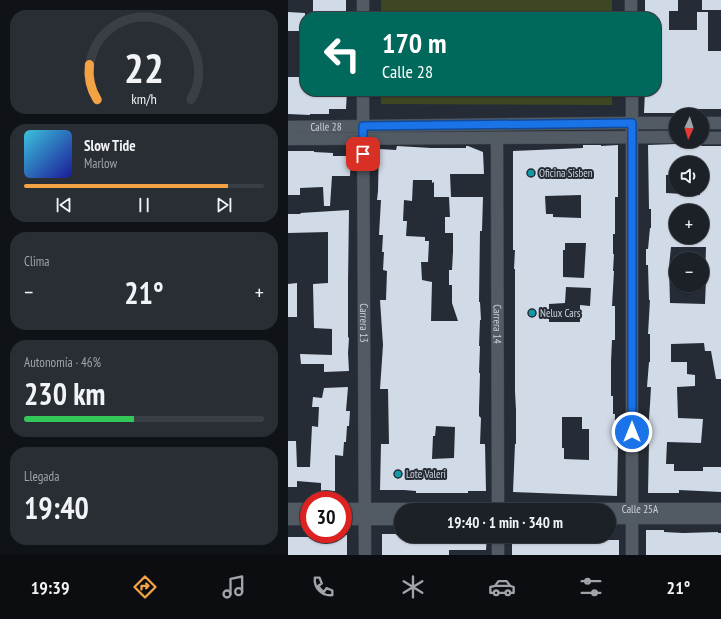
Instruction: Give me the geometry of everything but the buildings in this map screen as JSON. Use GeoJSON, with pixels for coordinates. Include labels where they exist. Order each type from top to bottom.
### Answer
{"type":"FeatureCollection","features":[{"type":"Feature","properties":{"kind":"street"},"geometry":{"type":"LineString","coordinates":[[363,0],[363,12]]}},
{"type":"Feature","properties":{"kind":"street"},"geometry":{"type":"LineString","coordinates":[[631,0],[631,12]]}},
{"type":"Feature","properties":{"kind":"street","name":"Carrera 13"},"geometry":{"type":"LineString","coordinates":[[363,96],[365,555]]}},
{"type":"Feature","properties":{"kind":"street"},"geometry":{"type":"LineString","coordinates":[[632,96],[632,555]]}},
{"type":"Feature","properties":{"kind":"street","name":"Calle 28"},"geometry":{"type":"LineString","coordinates":[[288,127],[669,123]]}},
{"type":"Feature","properties":{"kind":"street"},"geometry":{"type":"LineString","coordinates":[[709,123],[721,124]]}},
{"type":"Feature","properties":{"kind":"street","name":"Calle 28"},"geometry":{"type":"LineString","coordinates":[[288,139],[669,137]]}},
{"type":"Feature","properties":{"kind":"street","name":"Carrera 14"},"geometry":{"type":"LineString","coordinates":[[497,138],[498,503]]}},
{"type":"Feature","properties":{"kind":"street"},"geometry":{"type":"LineString","coordinates":[[709,138],[721,138]]}},
{"type":"Feature","properties":{"kind":"street"},"geometry":{"type":"LineString","coordinates":[[288,509],[300,509]]}},
{"type":"Feature","properties":{"kind":"street","name":"Calle 25A"},"geometry":{"type":"LineString","coordinates":[[616,517],[632,514],[721,509]]}},
{"type":"Feature","properties":{"kind":"street","name":"Calle 25A"},"geometry":{"type":"LineString","coordinates":[[352,511],[394,518]]}},
{"type":"Feature","properties":{"kind":"street","name":"Calle 25A"},"geometry":{"type":"LineString","coordinates":[[352,517],[365,514],[394,513]]}},
{"type":"Feature","properties":{"kind":"street","name":"Calle 25A"},"geometry":{"type":"LineString","coordinates":[[616,513],[721,518]]}},
{"type":"Feature","properties":{"kind":"street"},"geometry":{"type":"LineString","coordinates":[[288,519],[300,519]]}},
{"type":"Feature","properties":{"kind":"street"},"geometry":{"type":"LineString","coordinates":[[498,543],[498,555]]}},
{"type":"Feature","properties":{"kind":"green space"},"geometry":{"type":"Polygon","coordinates":[[[381,0],[612,0],[612,12],[381,12],[381,0]]]}},
{"type":"Feature","properties":{"kind":"green space"},"geometry":{"type":"Polygon","coordinates":[[[381,96],[612,96],[612,105],[381,104],[381,96]]]}},
{"type":"Feature","properties":{"kind":"place","name":"Oficina Sisben"},"geometry":{"type":"Point","coordinates":[531,173]}},
{"type":"Feature","properties":{"kind":"place","name":"Nelux Cars"},"geometry":{"type":"Point","coordinates":[532,313]}},
{"type":"Feature","properties":{"kind":"place","name":"Lote Valeri"},"geometry":{"type":"Point","coordinates":[398,474]}},
{"type":"Feature","properties":{"kind":"route"},"geometry":{"type":"LineString","coordinates":[[363,154],[363,126],[632,123],[632,432]]}}]}
